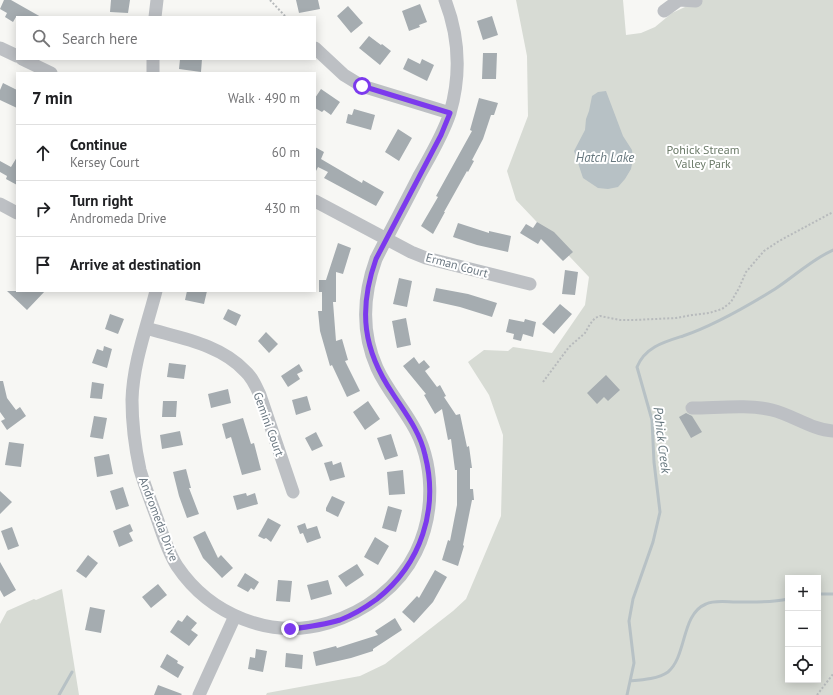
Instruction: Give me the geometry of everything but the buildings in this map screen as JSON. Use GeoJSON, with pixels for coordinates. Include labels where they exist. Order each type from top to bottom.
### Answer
{"type":"FeatureCollection","features":[{"type":"Feature","properties":{"kind":"street"},"geometry":{"type":"LineString","coordinates":[[155,16],[156,0]]}},
{"type":"Feature","properties":{"kind":"street","name":"Andromeda Drive"},"geometry":{"type":"LineString","coordinates":[[156,292],[138,358],[132,398],[134,431],[141,471],[165,543],[176,564],[187,580],[216,606],[235,616],[264,626],[290,629],[316,627],[342,619],[367,606],[389,589],[407,568],[421,541],[427,519],[430,498],[429,475],[421,441],[385,383],[377,368],[370,348],[366,327],[365,303],[369,278],[376,259],[441,135],[450,113],[456,79],[457,61],[456,42],[451,15],[445,0]]}},
{"type":"Feature","properties":{"kind":"street"},"geometry":{"type":"LineString","coordinates":[[664,11],[679,0],[696,1]]}},
{"type":"Feature","properties":{"kind":"street"},"geometry":{"type":"LineString","coordinates":[[0,48],[16,56]]}},
{"type":"Feature","properties":{"kind":"street"},"geometry":{"type":"LineString","coordinates":[[316,49],[344,75],[362,86],[450,113]]}},
{"type":"Feature","properties":{"kind":"street"},"geometry":{"type":"LineString","coordinates":[[24,60],[49,72]]}},
{"type":"Feature","properties":{"kind":"street"},"geometry":{"type":"LineString","coordinates":[[153,60],[153,72]]}},
{"type":"Feature","properties":{"kind":"street","name":"Erman Court"},"geometry":{"type":"LineString","coordinates":[[316,202],[411,252],[426,258],[530,284]]}},
{"type":"Feature","properties":{"kind":"street"},"geometry":{"type":"LineString","coordinates":[[0,204],[16,212]]}},
{"type":"Feature","properties":{"kind":"street","name":"Gemini Court"},"geometry":{"type":"LineString","coordinates":[[146,328],[213,349],[230,358],[246,371],[254,382],[260,395],[293,492]]}},
{"type":"Feature","properties":{"kind":"street"},"geometry":{"type":"LineString","coordinates":[[692,408],[733,407],[771,409],[822,430],[833,431]]}},
{"type":"Feature","properties":{"kind":"street"},"geometry":{"type":"LineString","coordinates":[[199,695],[235,616]]}},
{"type":"Feature","properties":{"kind":"path"},"geometry":{"type":"LineString","coordinates":[[270,0],[285,16]]}},
{"type":"Feature","properties":{"kind":"path"},"geometry":{"type":"LineString","coordinates":[[542,382],[569,347],[586,333],[590,324],[595,318],[600,316],[620,320],[676,318],[692,314],[709,313],[722,309],[731,302],[746,272],[764,251],[779,241],[833,212]]}},
{"type":"Feature","properties":{"kind":"path"},"geometry":{"type":"LineString","coordinates":[[817,695],[833,674]]}},
{"type":"Feature","properties":{"kind":"green space","name":"Pohick Stream Valley Park"},"geometry":{"type":"Polygon","coordinates":[[[516,0],[623,0],[626,35],[641,33],[655,27],[672,13],[685,7],[700,5],[700,0],[833,0],[833,695],[266,695],[267,693],[360,676],[385,664],[453,611],[466,599],[501,516],[503,435],[489,395],[468,362],[484,350],[508,351],[513,347],[552,353],[585,305],[589,277],[516,200],[507,171],[528,116],[527,56],[516,0]]]}},
{"type":"Feature","properties":{"kind":"green space"},"geometry":{"type":"Polygon","coordinates":[[[62,589],[79,695],[0,695],[0,624],[7,611],[62,589]]]}},
{"type":"Feature","properties":{"kind":"water","name":"Hatch Lake"},"geometry":{"type":"Polygon","coordinates":[[[606,91],[623,136],[632,150],[633,159],[631,169],[625,179],[618,187],[608,189],[598,188],[583,178],[574,151],[585,130],[586,119],[592,96],[598,92],[606,91]]]}},
{"type":"Feature","properties":{"kind":"waterway","name":"Pohick Creek"},"geometry":{"type":"LineString","coordinates":[[627,695],[634,663],[629,621],[633,599],[653,542],[660,512],[654,462],[652,420],[637,367],[640,360],[656,346],[707,327],[753,302],[775,289],[810,263],[833,250]]}},
{"type":"Feature","properties":{"kind":"waterway"},"geometry":{"type":"LineString","coordinates":[[821,594],[833,594]]}},
{"type":"Feature","properties":{"kind":"waterway"},"geometry":{"type":"LineString","coordinates":[[630,681],[655,678],[668,672],[674,665],[678,656],[692,617],[698,609],[706,604],[717,602],[762,602],[785,599]]}},
{"type":"Feature","properties":{"kind":"waterway"},"geometry":{"type":"LineString","coordinates":[[59,695],[72,672]]}},
{"type":"Feature","properties":{"kind":"route"},"geometry":{"type":"LineString","coordinates":[[290,629],[316,627],[342,619],[367,606],[389,589],[407,568],[421,541],[427,519],[430,498],[429,475],[421,441],[385,383],[377,368],[370,348],[366,327],[365,303],[369,278],[376,259],[441,135],[450,113],[362,86]]}}]}
